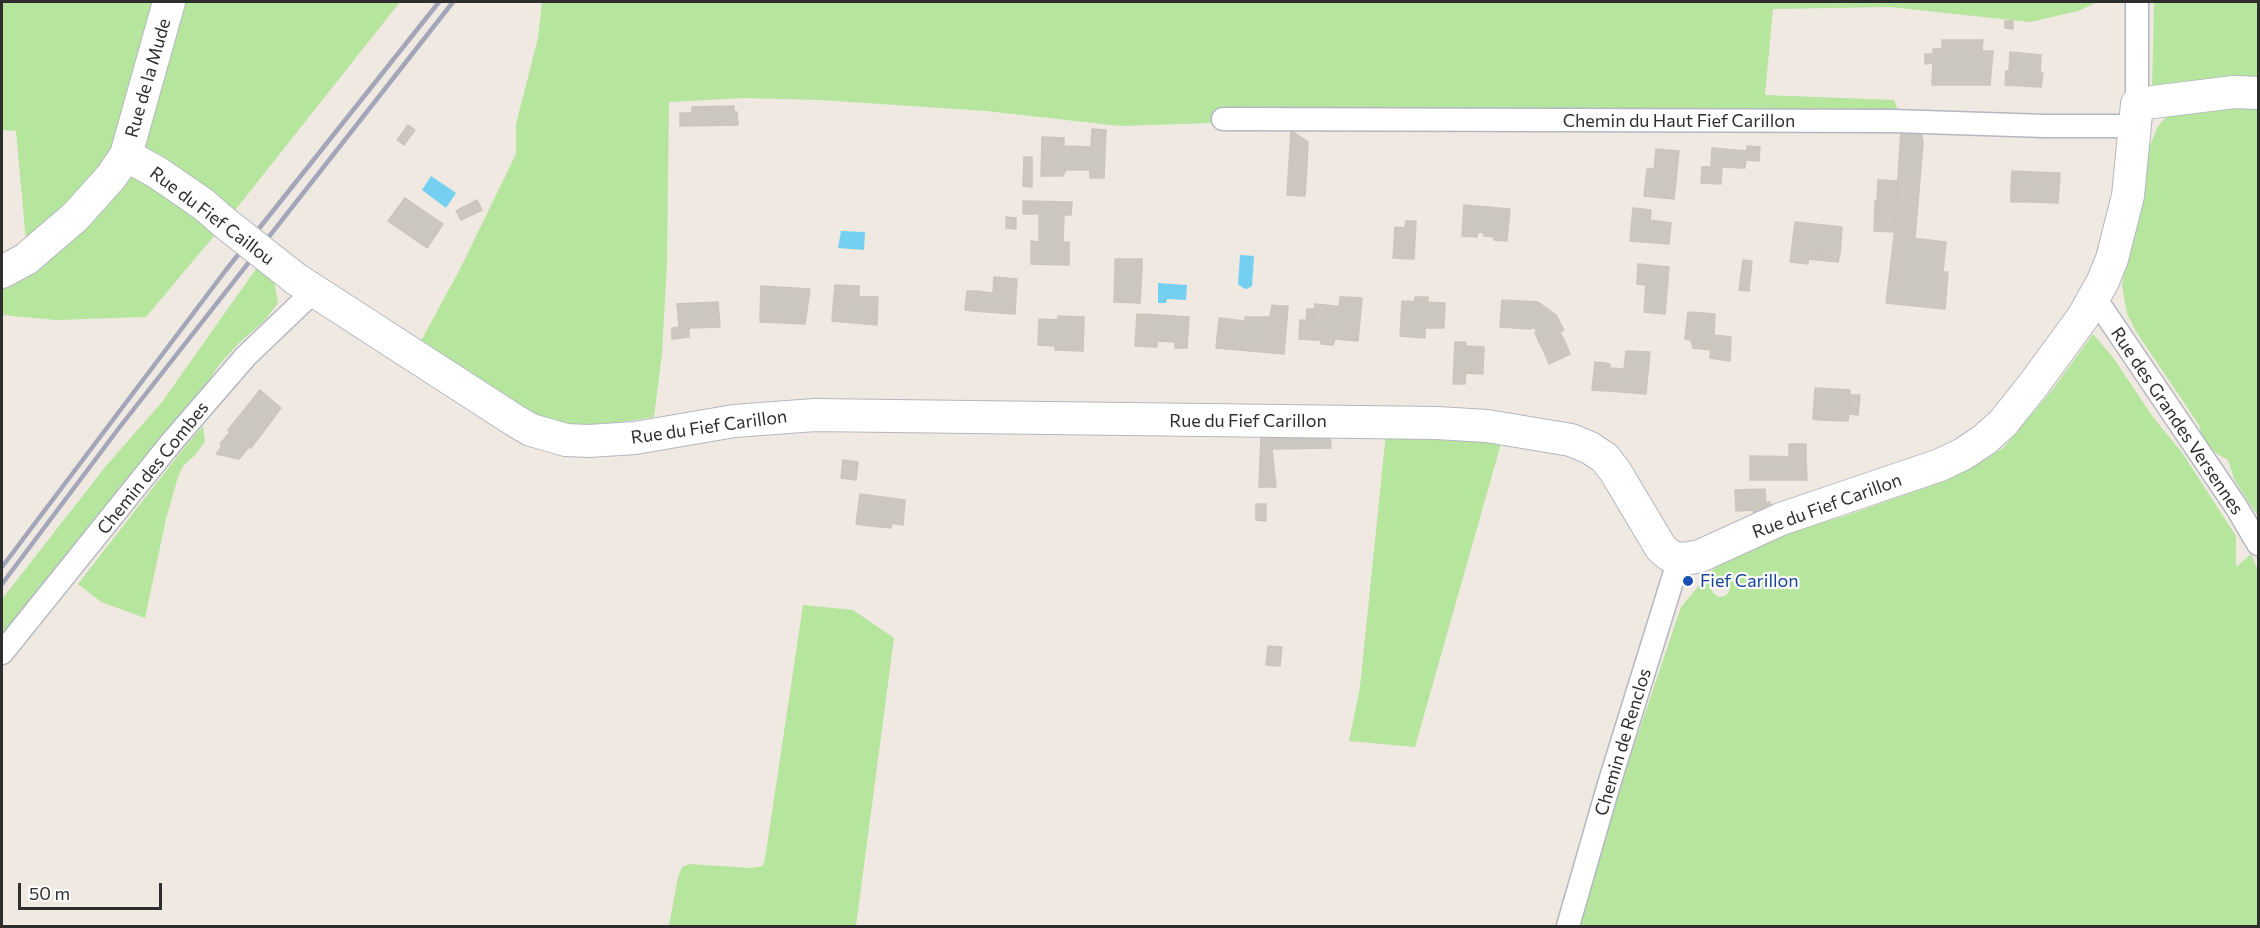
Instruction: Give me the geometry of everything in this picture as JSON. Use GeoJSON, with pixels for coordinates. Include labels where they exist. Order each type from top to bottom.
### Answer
{"type":"FeatureCollection","features":[{"type":"Feature","properties":{"kind":"street","name":"Rue de la Mude"},"geometry":{"type":"LineString","coordinates":[[2,273],[26,259],[75,217],[111,177],[126,155],[169,2]]}},
{"type":"Feature","properties":{"kind":"street"},"geometry":{"type":"LineString","coordinates":[[2136,115],[2137,2]]}},
{"type":"Feature","properties":{"kind":"street","name":"Chemin du Haut Fief Carillon"},"geometry":{"type":"LineString","coordinates":[[1223,118],[1893,121],[2045,126],[2136,115],[2205,94],[2259,93]]}},
{"type":"Feature","properties":{"kind":"street","name":"Rue du Fief Carillon"},"geometry":{"type":"LineString","coordinates":[[305,285],[514,420],[531,430],[566,440],[635,438],[734,421],[814,415],[1437,423],[1487,426],[1562,438],[1590,448],[1605,458],[1661,548],[1669,555],[1679,559],[1700,556],[1781,519],[1910,477],[1963,454],[2002,423],[2069,338],[2095,298],[2112,259],[2128,196],[2136,115]]}},
{"type":"Feature","properties":{"kind":"street","name":"Rue du Fief Caillou"},"geometry":{"type":"LineString","coordinates":[[126,155],[158,173],[203,204],[305,285]]}},
{"type":"Feature","properties":{"kind":"street","name":"Chemin des Combes"},"geometry":{"type":"LineString","coordinates":[[2,653],[170,444],[305,285]]}},
{"type":"Feature","properties":{"kind":"street","name":"Rue des Grandes Versennes"},"geometry":{"type":"LineString","coordinates":[[2095,298],[2259,544]]}},
{"type":"Feature","properties":{"kind":"street","name":"Chemin de Renclos"},"geometry":{"type":"LineString","coordinates":[[1568,927],[1609,784],[1679,559]]}},
{"type":"Feature","properties":{"kind":"green space"},"geometry":{"type":"Polygon","coordinates":[[[2,2],[400,2],[225,223],[146,317],[56,320],[2,315],[2,284],[30,266],[16,131],[2,130],[2,2]]]}},
{"type":"Feature","properties":{"kind":"green space"},"geometry":{"type":"Polygon","coordinates":[[[542,2],[2098,2],[2078,11],[2030,22],[1890,7],[1773,9],[1765,95],[1894,100],[1899,113],[1222,114],[1211,123],[1120,126],[986,111],[820,100],[744,98],[669,102],[667,263],[662,353],[654,417],[609,424],[570,425],[545,420],[516,406],[421,341],[461,267],[516,154],[516,124],[538,38],[542,2]]]}},
{"type":"Feature","properties":{"kind":"green space"},"geometry":{"type":"Polygon","coordinates":[[[2154,2],[2258,2],[2258,84],[2152,90],[2154,2]]]}},
{"type":"Feature","properties":{"kind":"green space"},"geometry":{"type":"Polygon","coordinates":[[[2258,105],[2258,516],[2235,481],[2228,460],[2204,442],[2199,425],[2137,333],[2127,314],[2122,285],[2144,165],[2158,126],[2169,114],[2258,105]]]}},
{"type":"Feature","properties":{"kind":"green space"},"geometry":{"type":"Polygon","coordinates":[[[258,266],[274,280],[278,303],[264,321],[219,365],[183,419],[2,642],[2,599],[106,466],[162,402],[258,266]]]}},
{"type":"Feature","properties":{"kind":"green space"},"geometry":{"type":"Polygon","coordinates":[[[2093,334],[2112,356],[2153,417],[2183,454],[2236,536],[2236,567],[2251,554],[2258,571],[2258,926],[1573,926],[1681,607],[1711,571],[1731,555],[1797,530],[1930,486],[1970,469],[2003,448],[2053,389],[2093,334]],[[1716,579],[1712,583],[1711,589],[1714,594],[1719,597],[1729,592],[1730,586],[1727,580],[1716,579]]]}},
{"type":"Feature","properties":{"kind":"green space"},"geometry":{"type":"Polygon","coordinates":[[[203,426],[205,442],[183,466],[178,477],[166,519],[145,618],[101,602],[78,584],[203,426]]]}},
{"type":"Feature","properties":{"kind":"green space"},"geometry":{"type":"Polygon","coordinates":[[[1386,433],[1502,440],[1415,747],[1349,741],[1360,687],[1386,433]]]}},
{"type":"Feature","properties":{"kind":"green space"},"geometry":{"type":"Polygon","coordinates":[[[803,605],[853,610],[894,638],[856,926],[669,926],[682,867],[690,864],[749,868],[763,866],[803,605]]]}},
{"type":"Feature","properties":{"kind":"water"},"geometry":{"type":"Polygon","coordinates":[[[431,176],[456,193],[446,208],[422,190],[431,176]]]}},
{"type":"Feature","properties":{"kind":"water"},"geometry":{"type":"Polygon","coordinates":[[[841,231],[865,232],[864,250],[838,248],[841,231]]]}},
{"type":"Feature","properties":{"kind":"water"},"geometry":{"type":"Polygon","coordinates":[[[1240,255],[1254,256],[1252,286],[1247,289],[1238,284],[1240,255]]]}},
{"type":"Feature","properties":{"kind":"water"},"geometry":{"type":"Polygon","coordinates":[[[1158,283],[1187,285],[1186,300],[1167,299],[1166,303],[1158,303],[1158,283]]]}},
{"type":"Feature","properties":{"kind":"building"},"geometry":{"type":"Polygon","coordinates":[[[2005,21],[2013,21],[2013,29],[2005,28],[2005,21]]]}},
{"type":"Feature","properties":{"kind":"building"},"geometry":{"type":"Polygon","coordinates":[[[1942,40],[1983,40],[1982,51],[1993,51],[1990,85],[1932,85],[1933,63],[1925,64],[1925,54],[1933,54],[1933,49],[1942,49],[1942,40]]]}},
{"type":"Feature","properties":{"kind":"building"},"geometry":{"type":"Polygon","coordinates":[[[2010,52],[2041,55],[2040,73],[2043,73],[2041,87],[2005,85],[2006,71],[2009,71],[2010,52]]]}},
{"type":"Feature","properties":{"kind":"building"},"geometry":{"type":"Polygon","coordinates":[[[734,106],[738,125],[680,126],[680,113],[692,113],[692,107],[734,106]]]}},
{"type":"Feature","properties":{"kind":"building"},"geometry":{"type":"Polygon","coordinates":[[[408,125],[415,130],[404,145],[397,140],[408,125]]]}},
{"type":"Feature","properties":{"kind":"building"},"geometry":{"type":"Polygon","coordinates":[[[1092,129],[1106,130],[1104,178],[1090,178],[1090,170],[1066,170],[1063,176],[1041,176],[1042,137],[1064,138],[1064,146],[1091,147],[1092,129]]]}},
{"type":"Feature","properties":{"kind":"building"},"geometry":{"type":"Polygon","coordinates":[[[1291,131],[1308,142],[1307,164],[1289,163],[1291,131]]]}},
{"type":"Feature","properties":{"kind":"building"},"geometry":{"type":"Polygon","coordinates":[[[1901,132],[1921,132],[1923,143],[1915,238],[1894,236],[1901,132]]]}},
{"type":"Feature","properties":{"kind":"building"},"geometry":{"type":"Polygon","coordinates":[[[1747,146],[1760,147],[1759,161],[1746,160],[1745,168],[1722,167],[1721,184],[1701,183],[1702,167],[1711,167],[1712,148],[1747,151],[1747,146]]]}},
{"type":"Feature","properties":{"kind":"building"},"geometry":{"type":"Polygon","coordinates":[[[1656,149],[1679,151],[1674,199],[1644,196],[1647,169],[1654,169],[1656,149]]]}},
{"type":"Feature","properties":{"kind":"building"},"geometry":{"type":"Polygon","coordinates":[[[1024,157],[1032,157],[1032,187],[1023,186],[1024,157]]]}},
{"type":"Feature","properties":{"kind":"building"},"geometry":{"type":"Polygon","coordinates":[[[1289,163],[1307,164],[1305,196],[1287,195],[1289,163]]]}},
{"type":"Feature","properties":{"kind":"building"},"geometry":{"type":"Polygon","coordinates":[[[2012,171],[2033,172],[2031,202],[2025,202],[2025,188],[2011,187],[2012,171]]]}},
{"type":"Feature","properties":{"kind":"building"},"geometry":{"type":"Polygon","coordinates":[[[2033,172],[2060,173],[2058,203],[2031,202],[2033,172]]]}},
{"type":"Feature","properties":{"kind":"building"},"geometry":{"type":"Polygon","coordinates":[[[1878,180],[1898,181],[1896,202],[1877,201],[1878,180]]]}},
{"type":"Feature","properties":{"kind":"building"},"geometry":{"type":"Polygon","coordinates":[[[2011,187],[2025,188],[2025,202],[2011,202],[2011,187]]]}},
{"type":"Feature","properties":{"kind":"building"},"geometry":{"type":"Polygon","coordinates":[[[405,198],[443,224],[427,248],[388,221],[405,198]]]}},
{"type":"Feature","properties":{"kind":"building"},"geometry":{"type":"Polygon","coordinates":[[[477,200],[482,210],[461,220],[456,211],[477,200]]]}},
{"type":"Feature","properties":{"kind":"building"},"geometry":{"type":"Polygon","coordinates":[[[1023,201],[1072,202],[1071,215],[1064,215],[1063,242],[1069,242],[1069,265],[1031,264],[1031,241],[1039,242],[1039,214],[1023,214],[1023,201]]]}},
{"type":"Feature","properties":{"kind":"building"},"geometry":{"type":"Polygon","coordinates":[[[1875,201],[1896,202],[1894,232],[1874,231],[1875,201]]]}},
{"type":"Feature","properties":{"kind":"building"},"geometry":{"type":"Polygon","coordinates":[[[1464,205],[1510,209],[1507,241],[1494,240],[1494,237],[1484,236],[1484,233],[1478,232],[1477,237],[1462,236],[1464,205]]]}},
{"type":"Feature","properties":{"kind":"building"},"geometry":{"type":"Polygon","coordinates":[[[1633,208],[1651,210],[1650,220],[1671,223],[1669,244],[1630,241],[1633,208]]]}},
{"type":"Feature","properties":{"kind":"building"},"geometry":{"type":"Polygon","coordinates":[[[1006,217],[1016,218],[1016,229],[1006,228],[1006,217]]]}},
{"type":"Feature","properties":{"kind":"building"},"geometry":{"type":"Polygon","coordinates":[[[1406,221],[1416,221],[1414,259],[1393,258],[1395,227],[1405,228],[1406,221]]]}},
{"type":"Feature","properties":{"kind":"building"},"geometry":{"type":"Polygon","coordinates":[[[1795,222],[1842,227],[1840,254],[1809,251],[1808,264],[1790,262],[1795,222]]]}},
{"type":"Feature","properties":{"kind":"building"},"geometry":{"type":"Polygon","coordinates":[[[1894,236],[1946,242],[1943,272],[1948,272],[1945,309],[1886,303],[1894,236]]]}},
{"type":"Feature","properties":{"kind":"building"},"geometry":{"type":"Polygon","coordinates":[[[1809,251],[1840,254],[1838,262],[1808,259],[1809,251]]]}},
{"type":"Feature","properties":{"kind":"building"},"geometry":{"type":"Polygon","coordinates":[[[1115,259],[1142,259],[1142,268],[1115,267],[1115,259]]]}},
{"type":"Feature","properties":{"kind":"building"},"geometry":{"type":"Polygon","coordinates":[[[1743,260],[1752,261],[1749,291],[1739,290],[1743,260]]]}},
{"type":"Feature","properties":{"kind":"building"},"geometry":{"type":"Polygon","coordinates":[[[1638,264],[1669,267],[1665,314],[1644,312],[1646,285],[1637,284],[1638,264]]]}},
{"type":"Feature","properties":{"kind":"building"},"geometry":{"type":"Polygon","coordinates":[[[1115,267],[1142,268],[1140,303],[1114,302],[1115,267]]]}},
{"type":"Feature","properties":{"kind":"building"},"geometry":{"type":"Polygon","coordinates":[[[994,277],[1017,279],[1015,311],[1001,310],[1001,313],[974,311],[976,291],[993,293],[994,277]]]}},
{"type":"Feature","properties":{"kind":"building"},"geometry":{"type":"Polygon","coordinates":[[[835,285],[859,286],[859,297],[834,296],[835,285]]]}},
{"type":"Feature","properties":{"kind":"building"},"geometry":{"type":"Polygon","coordinates":[[[761,286],[810,289],[805,324],[784,323],[784,317],[760,316],[761,286]]]}},
{"type":"Feature","properties":{"kind":"building"},"geometry":{"type":"Polygon","coordinates":[[[967,291],[976,291],[974,311],[965,310],[967,291]]]}},
{"type":"Feature","properties":{"kind":"building"},"geometry":{"type":"Polygon","coordinates":[[[834,296],[878,297],[877,325],[832,321],[834,296]]]}},
{"type":"Feature","properties":{"kind":"building"},"geometry":{"type":"Polygon","coordinates":[[[1340,297],[1345,297],[1344,307],[1339,306],[1340,297]]]}},
{"type":"Feature","properties":{"kind":"building"},"geometry":{"type":"Polygon","coordinates":[[[1345,297],[1362,298],[1358,341],[1335,339],[1333,345],[1321,344],[1321,335],[1313,335],[1313,340],[1299,339],[1300,320],[1313,321],[1315,304],[1344,307],[1345,297]]]}},
{"type":"Feature","properties":{"kind":"building"},"geometry":{"type":"Polygon","coordinates":[[[1415,297],[1428,297],[1428,303],[1415,302],[1415,297]]]}},
{"type":"Feature","properties":{"kind":"building"},"geometry":{"type":"Polygon","coordinates":[[[1502,300],[1538,302],[1556,315],[1564,330],[1539,342],[1535,333],[1537,330],[1532,327],[1531,329],[1500,327],[1502,300]]]}},
{"type":"Feature","properties":{"kind":"building"},"geometry":{"type":"Polygon","coordinates":[[[1402,301],[1445,303],[1444,328],[1425,328],[1425,338],[1400,336],[1402,301]]]}},
{"type":"Feature","properties":{"kind":"building"},"geometry":{"type":"Polygon","coordinates":[[[718,302],[720,327],[689,328],[689,337],[672,339],[672,328],[679,327],[677,304],[718,302]]]}},
{"type":"Feature","properties":{"kind":"building"},"geometry":{"type":"Polygon","coordinates":[[[1272,305],[1278,306],[1274,353],[1216,348],[1219,318],[1245,321],[1245,317],[1270,317],[1272,305]]]}},
{"type":"Feature","properties":{"kind":"building"},"geometry":{"type":"Polygon","coordinates":[[[1278,306],[1288,306],[1284,354],[1274,353],[1278,306]]]}},
{"type":"Feature","properties":{"kind":"building"},"geometry":{"type":"Polygon","coordinates":[[[1307,309],[1314,309],[1313,321],[1306,321],[1307,309]]]}},
{"type":"Feature","properties":{"kind":"building"},"geometry":{"type":"Polygon","coordinates":[[[1001,310],[1015,311],[1015,314],[1001,313],[1001,310]]]}},
{"type":"Feature","properties":{"kind":"building"},"geometry":{"type":"Polygon","coordinates":[[[1688,312],[1715,314],[1714,335],[1731,337],[1730,361],[1710,358],[1711,346],[1692,344],[1691,340],[1685,339],[1688,312]]]}},
{"type":"Feature","properties":{"kind":"building"},"geometry":{"type":"Polygon","coordinates":[[[1137,314],[1143,315],[1141,340],[1157,341],[1157,347],[1135,346],[1137,314]]]}},
{"type":"Feature","properties":{"kind":"building"},"geometry":{"type":"Polygon","coordinates":[[[1143,314],[1189,317],[1187,348],[1175,348],[1175,342],[1141,340],[1143,314]]]}},
{"type":"Feature","properties":{"kind":"building"},"geometry":{"type":"Polygon","coordinates":[[[760,316],[784,317],[784,323],[760,322],[760,316]]]}},
{"type":"Feature","properties":{"kind":"building"},"geometry":{"type":"Polygon","coordinates":[[[1058,316],[1084,317],[1083,351],[1055,350],[1055,346],[1038,345],[1039,319],[1058,320],[1058,316]]]}},
{"type":"Feature","properties":{"kind":"building"},"geometry":{"type":"Polygon","coordinates":[[[1560,332],[1565,342],[1544,352],[1539,342],[1560,332]]]}},
{"type":"Feature","properties":{"kind":"building"},"geometry":{"type":"Polygon","coordinates":[[[1313,335],[1321,335],[1321,340],[1313,340],[1313,335]]]}},
{"type":"Feature","properties":{"kind":"building"},"geometry":{"type":"Polygon","coordinates":[[[1455,342],[1466,342],[1465,346],[1484,347],[1483,371],[1466,370],[1465,384],[1453,384],[1455,342]]]}},
{"type":"Feature","properties":{"kind":"building"},"geometry":{"type":"Polygon","coordinates":[[[1565,342],[1570,354],[1549,364],[1544,352],[1565,342]]]}},
{"type":"Feature","properties":{"kind":"building"},"geometry":{"type":"Polygon","coordinates":[[[1692,344],[1711,346],[1711,350],[1693,348],[1692,344]]]}},
{"type":"Feature","properties":{"kind":"building"},"geometry":{"type":"Polygon","coordinates":[[[1626,351],[1650,352],[1647,382],[1636,382],[1635,393],[1607,391],[1609,368],[1624,369],[1626,351]]]}},
{"type":"Feature","properties":{"kind":"building"},"geometry":{"type":"Polygon","coordinates":[[[1595,362],[1605,363],[1604,372],[1594,371],[1595,362]]]}},
{"type":"Feature","properties":{"kind":"building"},"geometry":{"type":"Polygon","coordinates":[[[1605,363],[1610,364],[1607,391],[1592,390],[1594,371],[1604,372],[1605,363]]]}},
{"type":"Feature","properties":{"kind":"building"},"geometry":{"type":"Polygon","coordinates":[[[1466,370],[1483,371],[1483,374],[1466,373],[1466,370]]]}},
{"type":"Feature","properties":{"kind":"building"},"geometry":{"type":"Polygon","coordinates":[[[1636,382],[1647,382],[1646,394],[1635,393],[1636,382]]]}},
{"type":"Feature","properties":{"kind":"building"},"geometry":{"type":"Polygon","coordinates":[[[1815,388],[1850,390],[1849,414],[1821,412],[1820,420],[1813,419],[1815,388]]]}},
{"type":"Feature","properties":{"kind":"building"},"geometry":{"type":"Polygon","coordinates":[[[260,390],[281,408],[251,448],[249,447],[239,459],[216,454],[222,446],[220,444],[230,432],[228,430],[260,390]]]}},
{"type":"Feature","properties":{"kind":"building"},"geometry":{"type":"Polygon","coordinates":[[[1850,395],[1860,395],[1858,415],[1849,414],[1850,395]]]}},
{"type":"Feature","properties":{"kind":"building"},"geometry":{"type":"Polygon","coordinates":[[[1821,412],[1849,414],[1848,421],[1820,420],[1821,412]]]}},
{"type":"Feature","properties":{"kind":"building"},"geometry":{"type":"Polygon","coordinates":[[[1330,435],[1331,448],[1272,449],[1276,487],[1259,487],[1261,436],[1330,435]]]}},
{"type":"Feature","properties":{"kind":"building"},"geometry":{"type":"Polygon","coordinates":[[[1789,444],[1806,444],[1806,457],[1789,456],[1789,444]]]}},
{"type":"Feature","properties":{"kind":"building"},"geometry":{"type":"Polygon","coordinates":[[[1750,456],[1806,457],[1807,480],[1750,480],[1750,456]]]}},
{"type":"Feature","properties":{"kind":"building"},"geometry":{"type":"Polygon","coordinates":[[[843,460],[858,462],[856,480],[841,478],[843,460]]]}},
{"type":"Feature","properties":{"kind":"building"},"geometry":{"type":"Polygon","coordinates":[[[1765,489],[1766,504],[1770,502],[1772,512],[1755,520],[1753,510],[1736,511],[1735,490],[1765,489]]]}},
{"type":"Feature","properties":{"kind":"building"},"geometry":{"type":"Polygon","coordinates":[[[860,494],[905,500],[903,525],[872,520],[871,526],[856,524],[860,494]]]}},
{"type":"Feature","properties":{"kind":"building"},"geometry":{"type":"Polygon","coordinates":[[[1256,504],[1266,504],[1266,521],[1256,520],[1256,504]]]}},
{"type":"Feature","properties":{"kind":"building"},"geometry":{"type":"Polygon","coordinates":[[[872,520],[892,523],[891,528],[871,526],[872,520]]]}},
{"type":"Feature","properties":{"kind":"building"},"geometry":{"type":"Polygon","coordinates":[[[1268,646],[1282,647],[1280,666],[1266,665],[1268,646]]]}},
{"type":"Feature","properties":{"kind":"railway"},"geometry":{"type":"LineString","coordinates":[[2,567],[226,270],[439,2]]}},
{"type":"Feature","properties":{"kind":"railway"},"geometry":{"type":"LineString","coordinates":[[2,584],[119,428],[453,2]]}},
{"type":"Feature","properties":{"kind":"place","name":"Fief Carillon"},"geometry":{"type":"Point","coordinates":[1688,581]}}]}
